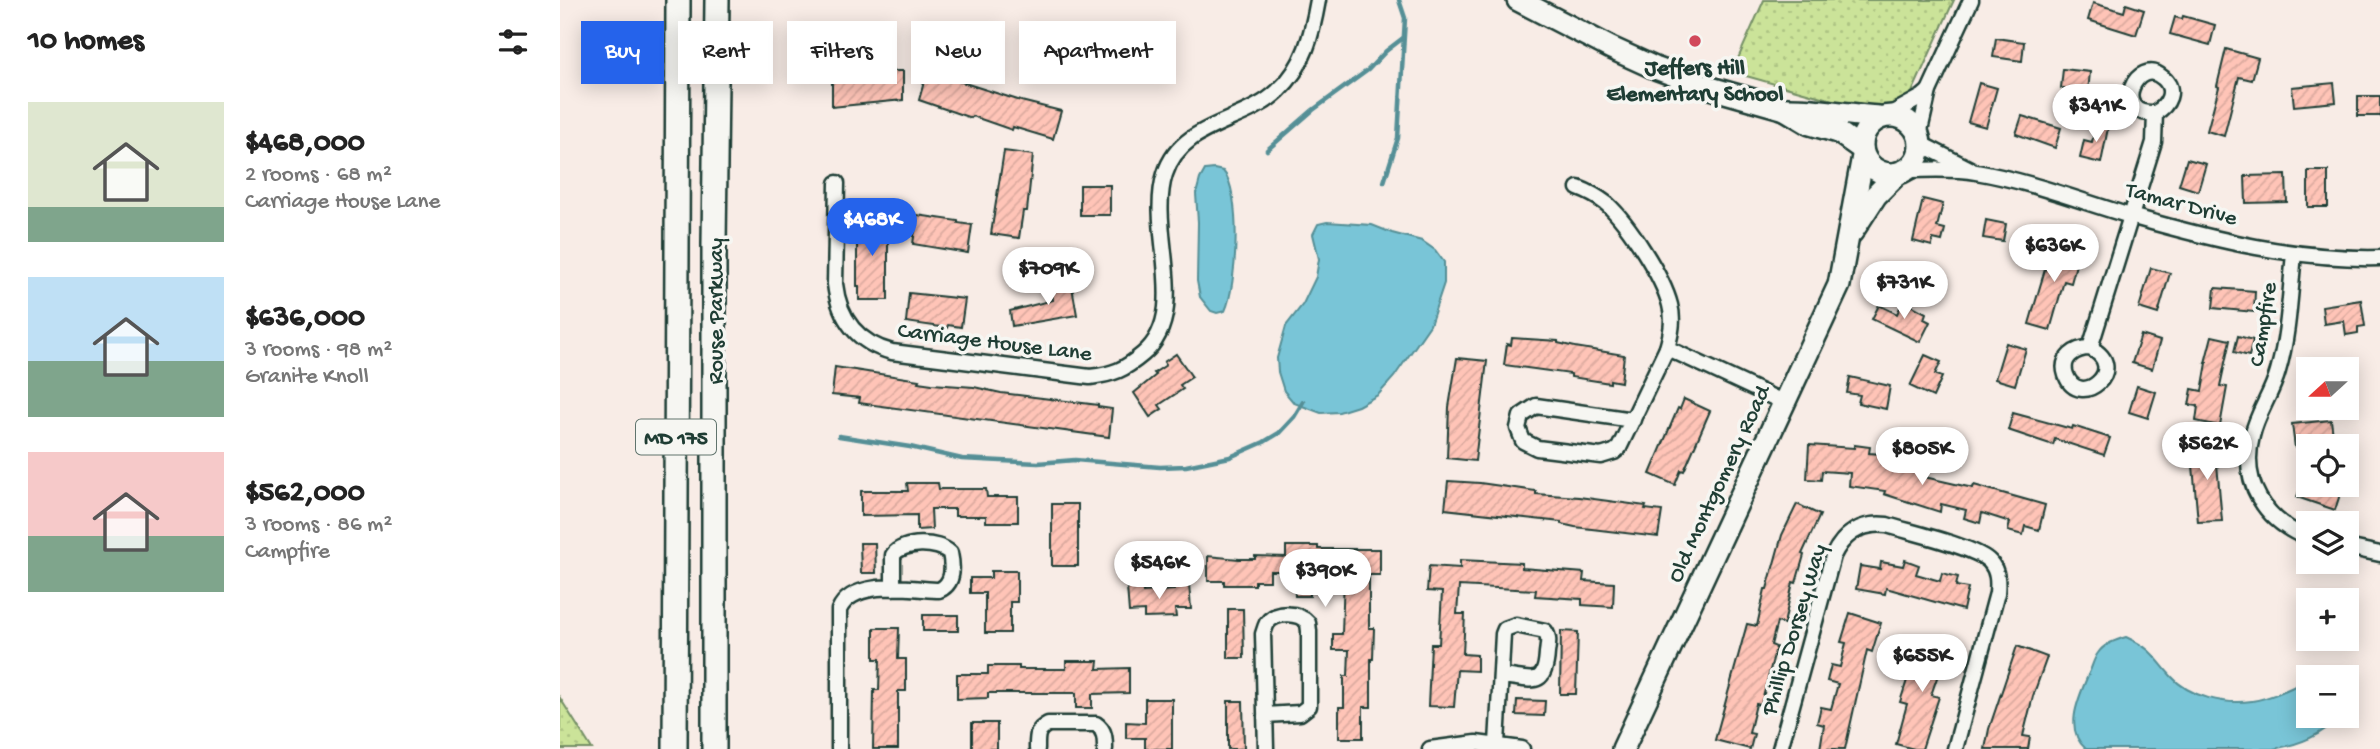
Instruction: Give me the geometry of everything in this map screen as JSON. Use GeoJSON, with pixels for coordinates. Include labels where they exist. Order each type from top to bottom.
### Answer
{"type":"FeatureCollection","features":[{"type":"Feature","properties":{"kind":"main road"},"geometry":{"type":"LineString","coordinates":[[666,0],[666,22],[678,125]]}},
{"type":"Feature","properties":{"kind":"main road","name":"Rouse Parkway"},"geometry":{"type":"LineString","coordinates":[[675,749],[678,0]]}},
{"type":"Feature","properties":{"kind":"main road","name":"Rouse Parkway"},"geometry":{"type":"LineString","coordinates":[[714,749],[717,0]]}},
{"type":"Feature","properties":{"kind":"main road"},"geometry":{"type":"LineString","coordinates":[[716,193],[729,89],[730,0]]}},
{"type":"Feature","properties":{"kind":"street","name":"Carriage House Lane"},"geometry":{"type":"LineString","coordinates":[[837,183],[837,299],[849,326],[868,342],[879,349],[892,352],[1090,377],[1122,370],[1149,349],[1164,320],[1166,304],[1161,208],[1165,173],[1183,145],[1195,136],[1213,125],[1239,116],[1278,92],[1304,56],[1312,36],[1318,0]]}},
{"type":"Feature","properties":{"kind":"street"},"geometry":{"type":"LineString","coordinates":[[1518,0],[1656,68],[1707,87],[1785,109],[1810,124],[1838,132],[1863,152],[1872,167],[1880,172],[1902,172],[1918,156],[1929,91],[1971,0]]}},
{"type":"Feature","properties":{"kind":"street"},"geometry":{"type":"LineString","coordinates":[[1863,152],[1865,131],[1871,123],[1929,91]]}},
{"type":"Feature","properties":{"kind":"street"},"geometry":{"type":"LineString","coordinates":[[1785,109],[1812,108],[1841,115],[1884,116],[1909,121],[1920,140]]}},
{"type":"Feature","properties":{"kind":"street"},"geometry":{"type":"LineString","coordinates":[[2091,348],[2154,142],[2155,113]]}},
{"type":"Feature","properties":{"kind":"street","name":"Tamar Drive"},"geometry":{"type":"LineString","coordinates":[[1920,140],[1974,172]]}},
{"type":"Feature","properties":{"kind":"street","name":"Old Montgomery Road"},"geometry":{"type":"LineString","coordinates":[[1623,749],[1839,285],[1863,152]]}},
{"type":"Feature","properties":{"kind":"street","name":"Tamar Drive"},"geometry":{"type":"LineString","coordinates":[[1902,172],[1974,172],[2051,191],[2205,236],[2294,254],[2332,258],[2380,258]]}},
{"type":"Feature","properties":{"kind":"street","name":"Old Montgomery Road"},"geometry":{"type":"LineString","coordinates":[[1849,237],[1876,195],[1902,172]]}},
{"type":"Feature","properties":{"kind":"street"},"geometry":{"type":"LineString","coordinates":[[1578,188],[1592,193],[1619,216],[1655,270],[1670,306],[1671,330],[1667,348],[1633,420],[1619,448],[1608,455],[1537,448],[1523,441],[1518,428],[1521,416],[1536,406],[1633,420]]}},
{"type":"Feature","properties":{"kind":"street","name":"Campfire"},"geometry":{"type":"LineString","coordinates":[[2294,254],[2278,370],[2252,436],[2249,468],[2252,483],[2265,508],[2284,526],[2296,532]]}},
{"type":"Feature","properties":{"kind":"street"},"geometry":{"type":"LineString","coordinates":[[1667,348],[1783,402]]}},
{"type":"Feature","properties":{"kind":"street","name":"Phillip Dorsey Way"},"geometry":{"type":"LineString","coordinates":[[1780,749],[1833,556],[1852,531],[1874,524],[1887,525],[1979,554],[1992,564],[1996,573],[1997,593],[1955,749]]}},
{"type":"Feature","properties":{"kind":"street"},"geometry":{"type":"LineString","coordinates":[[839,749],[839,610],[843,602],[858,591],[867,589],[945,588],[951,579],[950,553],[939,546],[900,547],[893,555],[893,588]]}},
{"type":"Feature","properties":{"kind":"street"},"geometry":{"type":"LineString","coordinates":[[2359,550],[2380,554]]}},
{"type":"Feature","properties":{"kind":"street"},"geometry":{"type":"LineString","coordinates":[[1265,715],[1300,713],[1309,706],[1308,623],[1297,615],[1283,614],[1273,619],[1267,624],[1263,634],[1265,715],[1266,749]]}},
{"type":"Feature","properties":{"kind":"street"},"geometry":{"type":"LineString","coordinates":[[1497,744],[1505,629],[1516,625],[1545,631],[1548,641],[1544,675],[1533,679],[1502,676]]}},
{"type":"Feature","properties":{"kind":"street"},"geometry":{"type":"LineString","coordinates":[[1633,749],[1635,723]]}},
{"type":"Feature","properties":{"kind":"street"},"geometry":{"type":"LineString","coordinates":[[1037,749],[1037,736],[1042,727],[1048,724],[1096,724],[1105,736],[1105,749]]}},
{"type":"Feature","properties":{"kind":"street"},"geometry":{"type":"LineString","coordinates":[[1430,749],[1476,743],[1522,749]]}},
{"type":"Feature","properties":{"kind":"green space"},"geometry":{"type":"Polygon","coordinates":[[[1764,0],[1954,0],[1900,119],[1732,72],[1764,0]]]}},
{"type":"Feature","properties":{"kind":"green space"},"geometry":{"type":"Polygon","coordinates":[[[560,698],[592,749],[560,749],[560,698]]]}},
{"type":"Feature","properties":{"kind":"water"},"geometry":{"type":"Polygon","coordinates":[[[1205,170],[1223,171],[1229,182],[1236,239],[1229,299],[1225,311],[1217,313],[1211,311],[1200,297],[1197,281],[1196,194],[1205,170]]]}},
{"type":"Feature","properties":{"kind":"water"},"geometry":{"type":"Polygon","coordinates":[[[1327,222],[1372,225],[1422,241],[1435,250],[1444,262],[1444,283],[1430,325],[1394,377],[1378,395],[1339,412],[1321,413],[1294,403],[1284,391],[1277,358],[1286,326],[1303,304],[1316,277],[1319,259],[1313,234],[1318,224],[1327,222]]]}},
{"type":"Feature","properties":{"kind":"water"},"geometry":{"type":"Polygon","coordinates":[[[2126,637],[2135,642],[2148,650],[2179,683],[2208,698],[2230,702],[2252,701],[2296,685],[2296,728],[2326,728],[2293,745],[2273,749],[2086,749],[2075,732],[2075,712],[2095,657],[2111,643],[2126,637]]]}},
{"type":"Feature","properties":{"kind":"building"},"geometry":{"type":"Polygon","coordinates":[[[2093,3],[2124,12],[2126,4],[2144,10],[2136,35],[2088,20],[2093,3]]]}},
{"type":"Feature","properties":{"kind":"building"},"geometry":{"type":"Polygon","coordinates":[[[2183,16],[2215,25],[2210,45],[2170,34],[2175,17],[2182,19],[2183,16]]]}},
{"type":"Feature","properties":{"kind":"building"},"geometry":{"type":"Polygon","coordinates":[[[1996,38],[2024,42],[2022,61],[1993,57],[1996,38]]]}},
{"type":"Feature","properties":{"kind":"building"},"geometry":{"type":"Polygon","coordinates":[[[2226,49],[2258,58],[2252,80],[2239,77],[2224,136],[2207,131],[2226,49]]]}},
{"type":"Feature","properties":{"kind":"building"},"geometry":{"type":"Polygon","coordinates":[[[2063,69],[2090,72],[2088,92],[2061,88],[2063,69]]]}},
{"type":"Feature","properties":{"kind":"building"},"geometry":{"type":"Polygon","coordinates":[[[897,71],[903,71],[903,100],[832,107],[832,84],[897,84],[897,71]]]}},
{"type":"Feature","properties":{"kind":"building"},"geometry":{"type":"Polygon","coordinates":[[[1979,83],[1997,88],[1986,127],[1968,122],[1979,83]]]}},
{"type":"Feature","properties":{"kind":"building"},"geometry":{"type":"Polygon","coordinates":[[[2334,83],[2336,102],[2294,106],[2292,87],[2334,83]]]}},
{"type":"Feature","properties":{"kind":"building"},"geometry":{"type":"Polygon","coordinates":[[[923,84],[968,84],[1061,111],[1053,139],[1013,127],[1012,130],[919,100],[923,84]]]}},
{"type":"Feature","properties":{"kind":"building"},"geometry":{"type":"Polygon","coordinates":[[[2358,96],[2380,96],[2380,116],[2358,116],[2358,96]]]}},
{"type":"Feature","properties":{"kind":"building"},"geometry":{"type":"Polygon","coordinates":[[[2022,116],[2061,128],[2055,148],[2016,134],[2022,116]]]}},
{"type":"Feature","properties":{"kind":"building"},"geometry":{"type":"Polygon","coordinates":[[[2097,120],[2109,123],[2101,163],[2080,158],[2084,140],[2092,142],[2097,120]]]}},
{"type":"Feature","properties":{"kind":"building"},"geometry":{"type":"Polygon","coordinates":[[[1004,151],[1033,155],[1027,211],[1023,211],[1019,238],[991,234],[1004,151]]]}},
{"type":"Feature","properties":{"kind":"building"},"geometry":{"type":"Polygon","coordinates":[[[2187,159],[2206,164],[2198,191],[2179,185],[2187,159]]]}},
{"type":"Feature","properties":{"kind":"building"},"geometry":{"type":"Polygon","coordinates":[[[2308,171],[2328,171],[2328,207],[2308,207],[2308,171]]]}},
{"type":"Feature","properties":{"kind":"building"},"geometry":{"type":"Polygon","coordinates":[[[2286,175],[2287,202],[2246,203],[2245,176],[2286,175]]]}},
{"type":"Feature","properties":{"kind":"building"},"geometry":{"type":"Polygon","coordinates":[[[1080,185],[1110,185],[1110,215],[1080,215],[1080,185]]]}},
{"type":"Feature","properties":{"kind":"building"},"geometry":{"type":"Polygon","coordinates":[[[1923,199],[1943,204],[1937,227],[1945,229],[1942,241],[1933,239],[1932,246],[1913,241],[1923,199]]]}},
{"type":"Feature","properties":{"kind":"building"},"geometry":{"type":"Polygon","coordinates":[[[917,215],[972,225],[968,253],[913,244],[917,215]]]}},
{"type":"Feature","properties":{"kind":"building"},"geometry":{"type":"Polygon","coordinates":[[[857,216],[886,216],[888,300],[859,300],[857,216]]]}},
{"type":"Feature","properties":{"kind":"building"},"geometry":{"type":"Polygon","coordinates":[[[1986,220],[2006,224],[2003,241],[1983,238],[1986,220]]]}},
{"type":"Feature","properties":{"kind":"building"},"geometry":{"type":"Polygon","coordinates":[[[2053,242],[2080,250],[2071,283],[2064,281],[2050,330],[2029,324],[2053,242]]]}},
{"type":"Feature","properties":{"kind":"building"},"geometry":{"type":"Polygon","coordinates":[[[2151,268],[2170,273],[2158,314],[2139,308],[2151,268]]]}},
{"type":"Feature","properties":{"kind":"building"},"geometry":{"type":"Polygon","coordinates":[[[1071,281],[1077,315],[1012,326],[1010,311],[1053,300],[1051,285],[1071,281]]]}},
{"type":"Feature","properties":{"kind":"building"},"geometry":{"type":"Polygon","coordinates":[[[2215,288],[2255,291],[2254,312],[2213,308],[2215,288]]]}},
{"type":"Feature","properties":{"kind":"building"},"geometry":{"type":"Polygon","coordinates":[[[909,293],[965,299],[961,327],[948,325],[947,328],[906,322],[909,293]]]}},
{"type":"Feature","properties":{"kind":"building"},"geometry":{"type":"Polygon","coordinates":[[[2361,300],[2365,326],[2358,327],[2358,333],[2346,335],[2344,321],[2324,324],[2322,306],[2361,300]]]}},
{"type":"Feature","properties":{"kind":"building"},"geometry":{"type":"Polygon","coordinates":[[[1903,301],[1926,313],[1924,319],[1930,322],[1920,342],[1872,319],[1879,305],[1897,314],[1903,301]]]}},
{"type":"Feature","properties":{"kind":"building"},"geometry":{"type":"Polygon","coordinates":[[[2141,335],[2160,341],[2152,369],[2132,363],[2141,335]]]}},
{"type":"Feature","properties":{"kind":"building"},"geometry":{"type":"Polygon","coordinates":[[[2212,336],[2230,340],[2220,386],[2227,387],[2220,426],[2196,421],[2198,406],[2189,405],[2192,389],[2202,391],[2212,336]]]}},
{"type":"Feature","properties":{"kind":"building"},"geometry":{"type":"Polygon","coordinates":[[[2238,336],[2253,340],[2249,356],[2234,352],[2238,336]]]}},
{"type":"Feature","properties":{"kind":"building"},"geometry":{"type":"Polygon","coordinates":[[[1512,338],[1558,341],[1575,347],[1624,355],[1621,382],[1610,380],[1610,383],[1571,377],[1571,374],[1504,365],[1507,344],[1511,345],[1512,338]]]}},
{"type":"Feature","properties":{"kind":"building"},"geometry":{"type":"Polygon","coordinates":[[[2006,343],[2026,349],[2015,385],[1995,379],[2006,343]]]}},
{"type":"Feature","properties":{"kind":"building"},"geometry":{"type":"Polygon","coordinates":[[[1176,354],[1192,377],[1180,385],[1183,389],[1159,405],[1162,409],[1150,417],[1134,393],[1166,365],[1164,362],[1176,354]]]}},
{"type":"Feature","properties":{"kind":"building"},"geometry":{"type":"Polygon","coordinates":[[[1925,355],[1941,362],[1935,374],[1942,377],[1933,397],[1910,386],[1925,355]]]}},
{"type":"Feature","properties":{"kind":"building"},"geometry":{"type":"Polygon","coordinates":[[[1457,358],[1487,361],[1475,461],[1447,458],[1449,407],[1457,358]]]}},
{"type":"Feature","properties":{"kind":"building"},"geometry":{"type":"Polygon","coordinates":[[[835,367],[919,380],[918,382],[974,387],[1098,405],[1112,409],[1109,437],[859,403],[860,398],[832,395],[835,367]]]}},
{"type":"Feature","properties":{"kind":"building"},"geometry":{"type":"Polygon","coordinates":[[[1850,377],[1890,386],[1886,409],[1858,403],[1860,395],[1847,393],[1850,377]]]}},
{"type":"Feature","properties":{"kind":"building"},"geometry":{"type":"Polygon","coordinates":[[[2137,386],[2156,392],[2148,418],[2129,412],[2137,386]]]}},
{"type":"Feature","properties":{"kind":"building"},"geometry":{"type":"Polygon","coordinates":[[[1684,399],[1710,411],[1684,471],[1681,470],[1675,485],[1650,474],[1684,399]]]}},
{"type":"Feature","properties":{"kind":"building"},"geometry":{"type":"Polygon","coordinates":[[[2013,413],[2072,429],[2073,426],[2110,438],[2104,455],[2055,439],[2053,445],[2008,430],[2013,413]]]}},
{"type":"Feature","properties":{"kind":"building"},"geometry":{"type":"Polygon","coordinates":[[[2331,420],[2333,434],[2296,434],[2295,448],[2292,424],[2331,420]]]}},
{"type":"Feature","properties":{"kind":"building"},"geometry":{"type":"Polygon","coordinates":[[[2215,441],[2222,521],[2198,522],[2191,443],[2215,441]]]}},
{"type":"Feature","properties":{"kind":"building"},"geometry":{"type":"Polygon","coordinates":[[[1809,445],[1870,447],[1869,453],[1881,454],[1881,457],[1922,469],[1920,476],[1973,488],[1974,485],[2045,505],[2039,530],[2025,526],[2023,535],[2008,531],[2010,522],[1982,513],[1980,523],[1964,518],[1966,510],[1941,504],[1940,512],[1884,494],[1885,491],[1849,486],[1850,473],[1822,471],[1821,480],[1807,479],[1809,445]]]}},
{"type":"Feature","properties":{"kind":"building"},"geometry":{"type":"Polygon","coordinates":[[[1448,481],[1646,506],[1645,509],[1662,511],[1658,537],[1575,527],[1561,522],[1445,509],[1448,481]]]}},
{"type":"Feature","properties":{"kind":"building"},"geometry":{"type":"Polygon","coordinates":[[[907,483],[938,483],[939,489],[986,489],[987,497],[1018,497],[1018,522],[986,522],[986,516],[955,516],[955,509],[931,509],[932,529],[917,530],[917,515],[861,516],[861,491],[908,491],[907,483]]]}},
{"type":"Feature","properties":{"kind":"building"},"geometry":{"type":"Polygon","coordinates":[[[2297,497],[2339,497],[2335,510],[2297,497]]]}},
{"type":"Feature","properties":{"kind":"building"},"geometry":{"type":"Polygon","coordinates":[[[1052,504],[1078,504],[1078,566],[1052,566],[1052,504]]]}},
{"type":"Feature","properties":{"kind":"building"},"geometry":{"type":"Polygon","coordinates":[[[1797,504],[1820,515],[1802,554],[1804,555],[1796,583],[1793,582],[1784,624],[1777,622],[1771,645],[1776,647],[1761,705],[1756,704],[1749,733],[1754,734],[1750,749],[1715,740],[1747,624],[1757,626],[1782,535],[1797,504]]]}},
{"type":"Feature","properties":{"kind":"building"},"geometry":{"type":"Polygon","coordinates":[[[860,543],[875,543],[876,573],[861,573],[860,543]]]}},
{"type":"Feature","properties":{"kind":"building"},"geometry":{"type":"Polygon","coordinates":[[[1286,546],[1380,549],[1380,575],[1369,575],[1369,628],[1374,628],[1373,659],[1371,707],[1363,707],[1363,738],[1339,738],[1339,707],[1344,707],[1344,676],[1348,676],[1349,650],[1333,650],[1333,634],[1342,634],[1344,575],[1310,575],[1310,596],[1295,596],[1294,571],[1270,571],[1270,581],[1255,581],[1255,585],[1224,585],[1224,581],[1208,581],[1208,556],[1239,559],[1255,559],[1255,556],[1286,557],[1286,546]]]}},
{"type":"Feature","properties":{"kind":"building"},"geometry":{"type":"Polygon","coordinates":[[[1460,560],[1522,563],[1522,568],[1584,573],[1583,581],[1614,583],[1613,607],[1582,605],[1582,599],[1535,596],[1536,590],[1459,586],[1457,614],[1465,614],[1463,654],[1477,655],[1477,671],[1457,670],[1454,707],[1428,706],[1431,644],[1439,644],[1442,592],[1427,591],[1429,566],[1460,568],[1460,560]]]}},
{"type":"Feature","properties":{"kind":"building"},"geometry":{"type":"Polygon","coordinates":[[[1905,560],[1919,565],[1916,574],[1940,581],[1942,573],[1958,577],[1956,586],[1968,588],[1963,610],[1886,588],[1885,594],[1856,589],[1860,566],[1880,569],[1881,562],[1903,566],[1905,560]]]}},
{"type":"Feature","properties":{"kind":"building"},"geometry":{"type":"Polygon","coordinates":[[[991,571],[1017,571],[1017,602],[1010,602],[1010,633],[985,633],[985,593],[970,593],[970,578],[991,578],[991,571]]]}},
{"type":"Feature","properties":{"kind":"building"},"geometry":{"type":"Polygon","coordinates":[[[1189,584],[1191,609],[1175,609],[1176,617],[1144,618],[1144,611],[1129,612],[1127,587],[1143,587],[1143,592],[1174,590],[1174,585],[1189,584]]]}},
{"type":"Feature","properties":{"kind":"building"},"geometry":{"type":"Polygon","coordinates":[[[1228,609],[1243,609],[1244,658],[1228,658],[1228,609]]]}},
{"type":"Feature","properties":{"kind":"building"},"geometry":{"type":"Polygon","coordinates":[[[1850,613],[1881,623],[1872,652],[1867,650],[1845,749],[1820,749],[1824,725],[1817,723],[1821,707],[1831,709],[1838,684],[1827,681],[1831,665],[1840,667],[1846,643],[1841,642],[1850,613]]]}},
{"type":"Feature","properties":{"kind":"building"},"geometry":{"type":"Polygon","coordinates":[[[923,615],[958,615],[958,631],[923,631],[923,615]]]}},
{"type":"Feature","properties":{"kind":"building"},"geometry":{"type":"Polygon","coordinates":[[[874,628],[899,628],[898,659],[906,659],[906,691],[898,691],[898,749],[873,749],[874,690],[879,690],[880,659],[874,659],[874,628]]]}},
{"type":"Feature","properties":{"kind":"building"},"geometry":{"type":"Polygon","coordinates":[[[1561,631],[1578,632],[1576,694],[1560,694],[1561,631]]]}},
{"type":"Feature","properties":{"kind":"building"},"geometry":{"type":"Polygon","coordinates":[[[1926,637],[1951,644],[1944,673],[1939,672],[1931,695],[1939,697],[1922,749],[1914,749],[1896,744],[1907,704],[1900,702],[1909,674],[1915,676],[1926,637]]]}},
{"type":"Feature","properties":{"kind":"building"},"geometry":{"type":"Polygon","coordinates":[[[2017,646],[2047,657],[2023,736],[2030,737],[2028,749],[1985,749],[1989,729],[2017,646]]]}},
{"type":"Feature","properties":{"kind":"building"},"geometry":{"type":"Polygon","coordinates":[[[1066,661],[1098,661],[1097,669],[1129,668],[1129,693],[1092,694],[1092,708],[1076,708],[1076,693],[988,693],[988,698],[957,699],[957,674],[988,674],[988,666],[1066,669],[1066,661]]]}},
{"type":"Feature","properties":{"kind":"building"},"geometry":{"type":"Polygon","coordinates":[[[1145,699],[1172,699],[1172,749],[1145,749],[1145,738],[1126,738],[1126,722],[1145,723],[1145,699]]]}},
{"type":"Feature","properties":{"kind":"building"},"geometry":{"type":"Polygon","coordinates":[[[1517,700],[1545,701],[1544,716],[1516,715],[1517,700]]]}},
{"type":"Feature","properties":{"kind":"building"},"geometry":{"type":"Polygon","coordinates":[[[1228,701],[1243,701],[1244,749],[1228,749],[1228,701]]]}},
{"type":"Feature","properties":{"kind":"building"},"geometry":{"type":"Polygon","coordinates":[[[972,723],[997,723],[997,749],[972,749],[972,723]]]}},
{"type":"Feature","properties":{"kind":"waterway"},"geometry":{"type":"LineString","coordinates":[[1384,182],[1398,138],[1405,18],[1399,0]]}},
{"type":"Feature","properties":{"kind":"waterway"},"geometry":{"type":"LineString","coordinates":[[1267,150],[1313,110],[1368,70],[1403,38]]}},
{"type":"Feature","properties":{"kind":"waterway"},"geometry":{"type":"LineString","coordinates":[[839,436],[910,447],[962,459],[1038,463],[1075,460],[1160,467],[1186,466],[1230,457],[1264,442],[1279,433],[1303,402]]}},
{"type":"Feature","properties":{"kind":"place","name":"Jeffers Hill Elementary School"},"geometry":{"type":"Point","coordinates":[1695,41]}}]}
